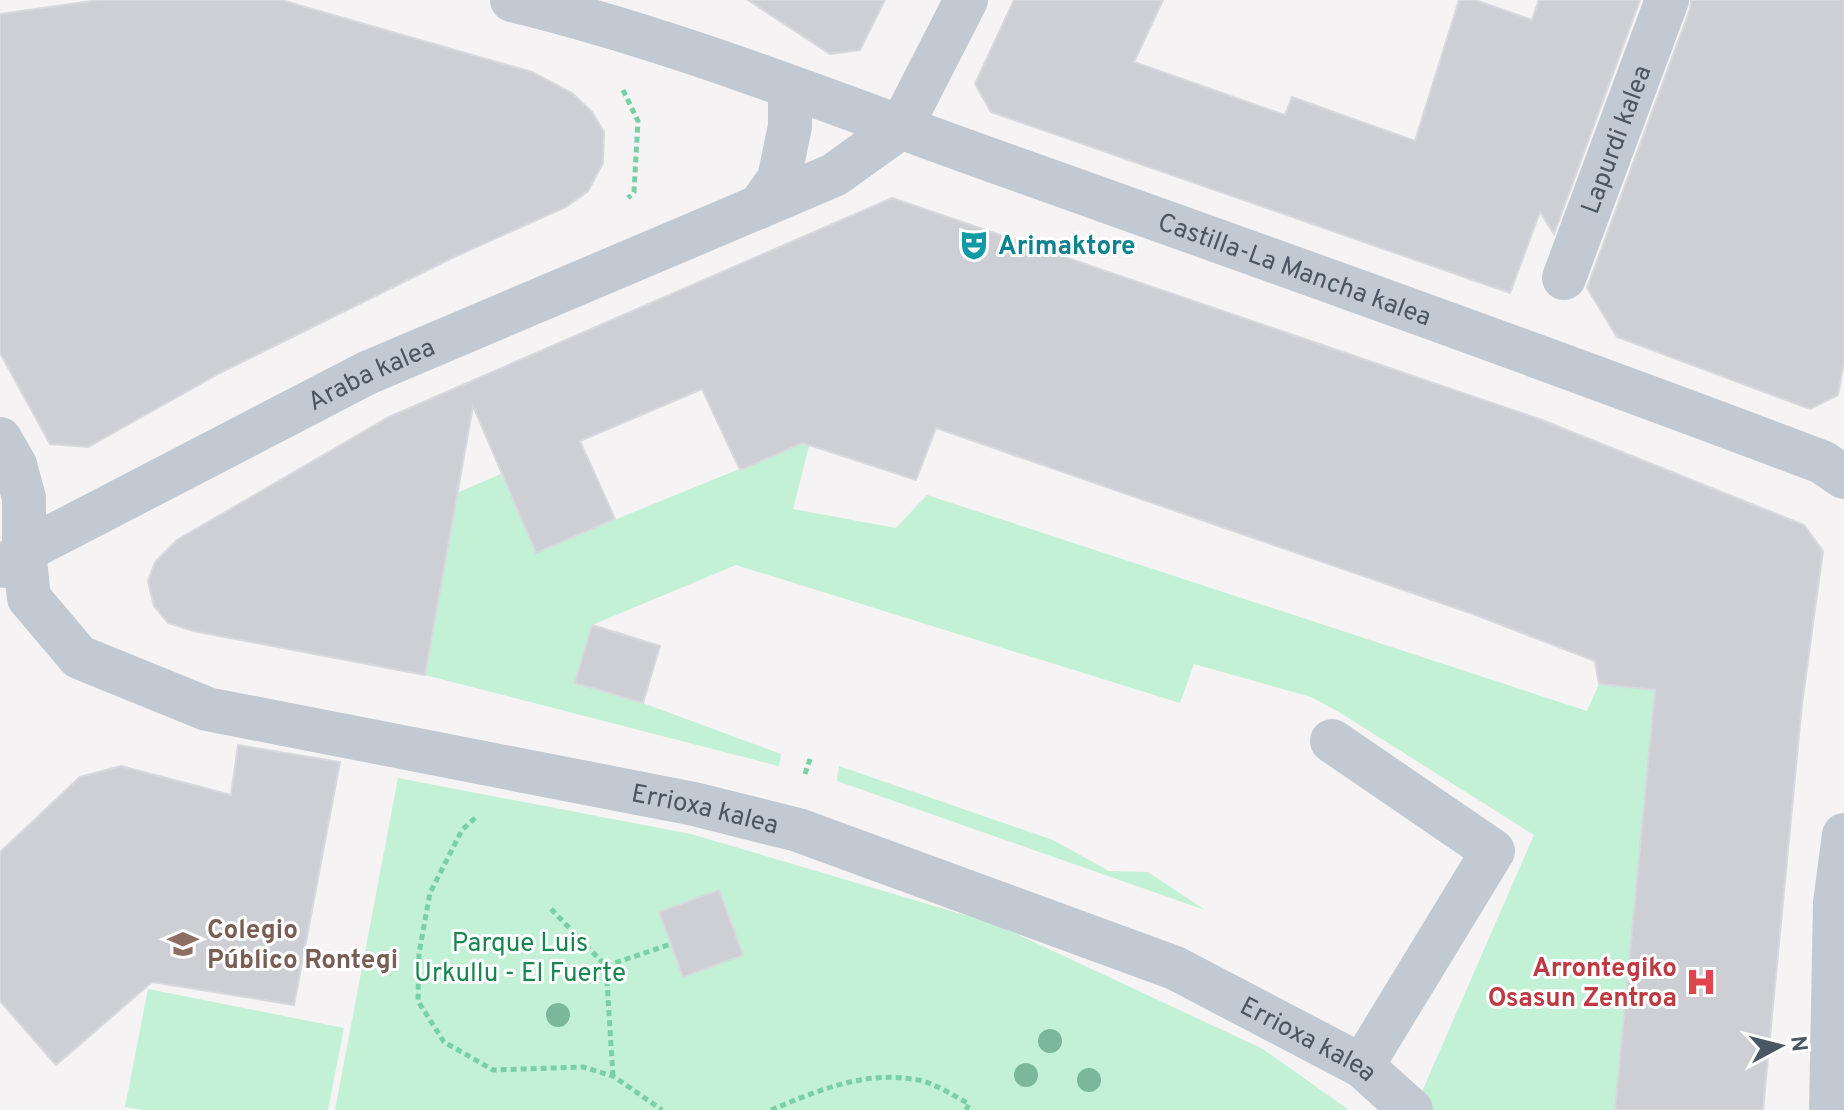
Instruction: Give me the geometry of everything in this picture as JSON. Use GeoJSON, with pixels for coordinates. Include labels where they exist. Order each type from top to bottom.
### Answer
{"type":"FeatureCollection","features":[{"type":"Feature","properties":{"kind":"street","name":"Castilla-La Mancha kalea"},"geometry":{"type":"LineString","coordinates":[[512,0],[593,19],[1535,353],[1822,462],[1844,477]]}},
{"type":"Feature","properties":{"kind":"street"},"geometry":{"type":"LineString","coordinates":[[901,127],[966,0]]}},
{"type":"Feature","properties":{"kind":"street","name":"Lapurdi kalea"},"geometry":{"type":"LineString","coordinates":[[1564,278],[1667,0]]}},
{"type":"Feature","properties":{"kind":"street"},"geometry":{"type":"LineString","coordinates":[[759,207],[779,179],[790,126],[790,87]]}},
{"type":"Feature","properties":{"kind":"street","name":"Araba kalea"},"geometry":{"type":"LineString","coordinates":[[12,560],[367,373],[834,175],[901,127]]}},
{"type":"Feature","properties":{"kind":"street","name":"Errioxa kalea"},"geometry":{"type":"LineString","coordinates":[[0,439],[15,465],[24,498],[12,560],[29,598],[79,657],[207,709],[694,804],[798,830],[1175,968],[1362,1066],[1411,1110]]}},
{"type":"Feature","properties":{"kind":"street"},"geometry":{"type":"LineString","coordinates":[[1332,741],[1493,851],[1362,1066]]}},
{"type":"Feature","properties":{"kind":"street"},"geometry":{"type":"LineString","coordinates":[[1831,1110],[1835,903],[1844,835]]}},
{"type":"Feature","properties":{"kind":"path"},"geometry":{"type":"LineString","coordinates":[[593,19],[614,73],[638,121],[634,192],[625,202]]}},
{"type":"Feature","properties":{"kind":"path"},"geometry":{"type":"LineString","coordinates":[[803,778],[810,759]]}},
{"type":"Feature","properties":{"kind":"path"},"geometry":{"type":"LineString","coordinates":[[521,772],[462,830],[430,893],[419,953],[418,1001],[444,1042],[493,1070],[583,1067],[613,1076],[662,1110]]}},
{"type":"Feature","properties":{"kind":"path"},"geometry":{"type":"LineString","coordinates":[[551,909],[606,966],[613,1076]]}},
{"type":"Feature","properties":{"kind":"path"},"geometry":{"type":"LineString","coordinates":[[606,966],[671,944]]}},
{"type":"Feature","properties":{"kind":"path"},"geometry":{"type":"LineString","coordinates":[[771,1110],[831,1085],[878,1077],[921,1080],[969,1104],[966,1110]]}},
{"type":"Feature","properties":{"kind":"green space"},"geometry":{"type":"Polygon","coordinates":[[[808,441],[793,509],[896,528],[927,495],[1587,711],[1599,684],[1655,690],[1615,1110],[1414,1110],[1534,835],[1311,697],[1194,664],[1180,703],[736,565],[592,625],[575,683],[643,703],[781,754],[779,766],[425,675],[451,525],[438,501],[501,474],[536,552],[808,441]]]}},
{"type":"Feature","properties":{"kind":"green space"},"geometry":{"type":"Polygon","coordinates":[[[839,766],[1053,840],[1109,871],[1148,872],[1205,910],[837,781],[839,766]]]}},
{"type":"Feature","properties":{"kind":"green space","name":"Parque Luis Urkullu - El Fuerte"},"geometry":{"type":"Polygon","coordinates":[[[398,778],[691,834],[995,924],[1263,1049],[1349,1110],[335,1110],[398,778]]]}},
{"type":"Feature","properties":{"kind":"green space"},"geometry":{"type":"Polygon","coordinates":[[[148,989],[344,1028],[328,1110],[142,1110],[125,1107],[148,989]]]}},
{"type":"Feature","properties":{"kind":"building"},"geometry":{"type":"Polygon","coordinates":[[[99,0],[281,0],[532,72],[572,93],[592,112],[604,132],[603,163],[588,191],[566,207],[454,257],[220,373],[88,447],[50,444],[0,353],[0,14],[99,0]]]}},
{"type":"Feature","properties":{"kind":"building"},"geometry":{"type":"Polygon","coordinates":[[[748,0],[885,0],[860,50],[830,54],[748,0]]]}},
{"type":"Feature","properties":{"kind":"building"},"geometry":{"type":"Polygon","coordinates":[[[1014,0],[1163,0],[1134,62],[1285,115],[1292,97],[1415,141],[1459,0],[1475,0],[1532,20],[1539,0],[1640,0],[1554,234],[1540,212],[1510,293],[991,112],[975,84],[1014,0]]]}},
{"type":"Feature","properties":{"kind":"building"},"geometry":{"type":"Polygon","coordinates":[[[1691,0],[1844,0],[1844,362],[1838,395],[1810,409],[1617,337],[1587,288],[1691,0]]]}},
{"type":"Feature","properties":{"kind":"building"},"geometry":{"type":"Polygon","coordinates":[[[892,198],[1542,420],[1804,525],[1823,551],[1802,704],[1763,1110],[1615,1110],[1655,690],[1599,684],[1595,661],[1473,614],[936,428],[916,480],[803,443],[740,470],[702,389],[580,441],[615,519],[536,553],[473,406],[425,675],[193,631],[168,623],[154,606],[148,581],[155,562],[177,540],[389,417],[892,198]]]}},
{"type":"Feature","properties":{"kind":"building"},"geometry":{"type":"Polygon","coordinates":[[[592,625],[660,646],[643,703],[575,683],[592,625]]]}},
{"type":"Feature","properties":{"kind":"building"},"geometry":{"type":"Polygon","coordinates":[[[238,745],[340,762],[294,1005],[152,982],[56,1065],[0,1001],[0,852],[80,777],[121,766],[231,795],[238,745]]]}},
{"type":"Feature","properties":{"kind":"building"},"geometry":{"type":"Polygon","coordinates":[[[719,890],[743,955],[683,977],[659,912],[719,890]]]}},
{"type":"Feature","properties":{"kind":"place","name":"Arimaktore"},"geometry":{"type":"Point","coordinates":[974,245]}},
{"type":"Feature","properties":{"kind":"place","name":"Colegio Público Rontegi"},"geometry":{"type":"Point","coordinates":[183,944]}},
{"type":"Feature","properties":{"kind":"place","name":"Arrontegiko Osasun Zentroa"},"geometry":{"type":"Point","coordinates":[1701,982]}}]}
